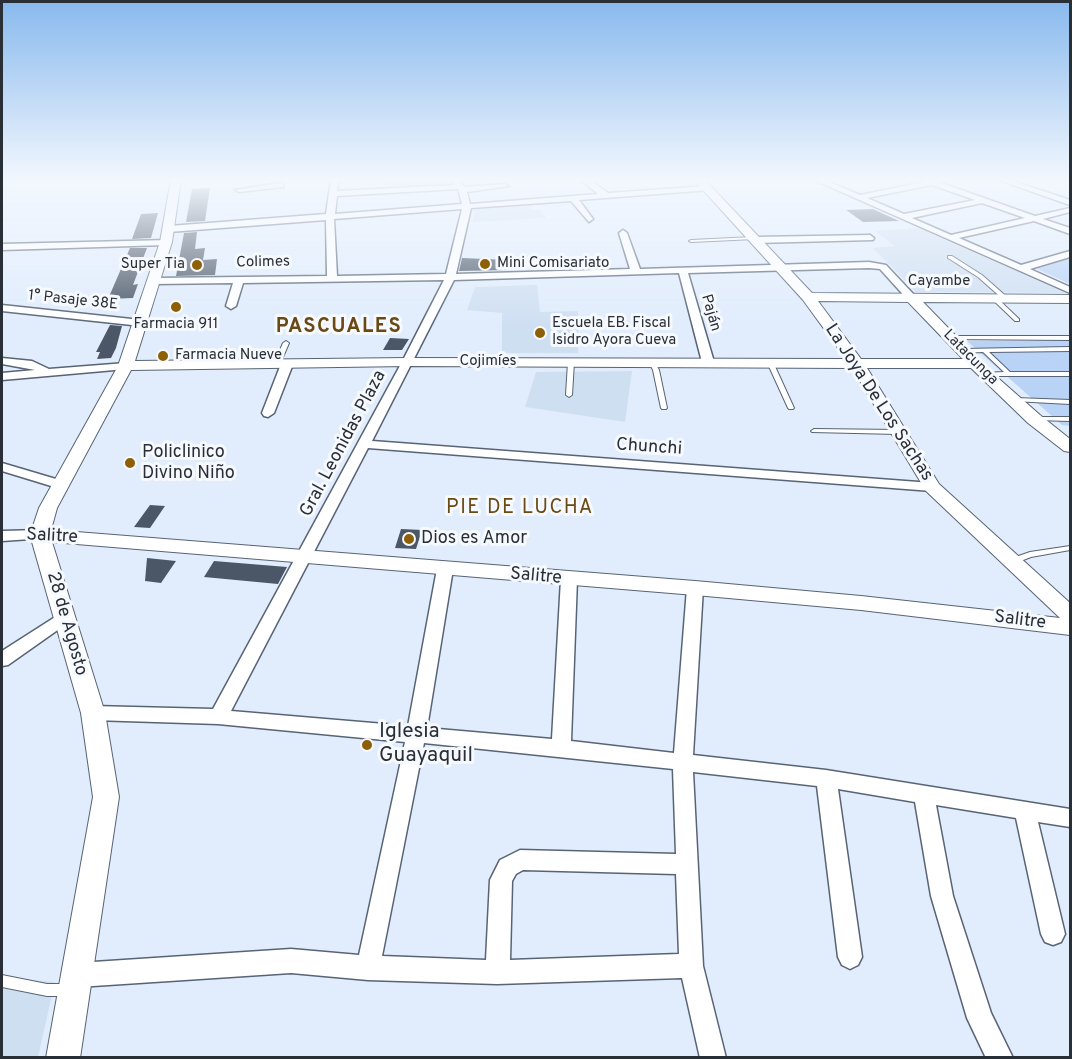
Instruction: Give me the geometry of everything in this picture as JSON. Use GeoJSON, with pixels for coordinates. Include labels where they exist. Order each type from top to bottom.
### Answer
{"type":"FeatureCollection","features":[{"type":"Feature","properties":{"kind":"street"},"geometry":{"type":"LineString","coordinates":[[40,536],[48,508],[126,366],[155,281],[169,229],[177,228]]}},
{"type":"Feature","properties":{"kind":"street"},"geometry":{"type":"LineString","coordinates":[[330,228],[332,277]]}},
{"type":"Feature","properties":{"kind":"street","name":"Gral. Leonidas Plaza"},"geometry":{"type":"LineString","coordinates":[[218,717],[408,362],[450,277],[462,228]]}},
{"type":"Feature","properties":{"kind":"street","name":"La Joya De Los Sachas"},"geometry":{"type":"LineString","coordinates":[[744,228],[808,297],[855,362],[932,487],[1071,615]]}},
{"type":"Feature","properties":{"kind":"street"},"geometry":{"type":"LineString","coordinates":[[927,228],[1022,268],[1070,292]]}},
{"type":"Feature","properties":{"kind":"street"},"geometry":{"type":"LineString","coordinates":[[949,238],[993,228]]}},
{"type":"Feature","properties":{"kind":"street"},"geometry":{"type":"LineString","coordinates":[[623,233],[636,272]]}},
{"type":"Feature","properties":{"kind":"street"},"geometry":{"type":"LineString","coordinates":[[754,239],[870,238]]}},
{"type":"Feature","properties":{"kind":"street"},"geometry":{"type":"LineString","coordinates":[[2,247],[166,242]]}},
{"type":"Feature","properties":{"kind":"street"},"geometry":{"type":"LineString","coordinates":[[1022,268],[1071,254]]}},
{"type":"Feature","properties":{"kind":"street","name":"Colimes"},"geometry":{"type":"LineString","coordinates":[[155,281],[450,277],[875,265]]}},
{"type":"Feature","properties":{"kind":"street","name":"Latacunga"},"geometry":{"type":"LineString","coordinates":[[875,265],[883,267],[949,338],[1013,400],[1071,447]]}},
{"type":"Feature","properties":{"kind":"street","name":"Paján"},"geometry":{"type":"LineString","coordinates":[[683,271],[708,362]]}},
{"type":"Feature","properties":{"kind":"street"},"geometry":{"type":"LineString","coordinates":[[231,306],[239,279]]}},
{"type":"Feature","properties":{"kind":"street","name":"Cayambe"},"geometry":{"type":"LineString","coordinates":[[808,297],[1001,299],[1070,292]]}},
{"type":"Feature","properties":{"kind":"street","name":"1° Pasaje 38E"},"geometry":{"type":"LineString","coordinates":[[2,308],[141,323]]}},
{"type":"Feature","properties":{"kind":"street"},"geometry":{"type":"LineString","coordinates":[[2,361],[32,363],[47,372]]}},
{"type":"Feature","properties":{"kind":"street","name":"Cojimíes"},"geometry":{"type":"LineString","coordinates":[[2,376],[126,366],[408,362],[855,362],[980,369]]}},
{"type":"Feature","properties":{"kind":"street"},"geometry":{"type":"LineString","coordinates":[[268,413],[282,364]]}},
{"type":"Feature","properties":{"kind":"street","name":"Chunchi"},"geometry":{"type":"LineString","coordinates":[[363,444],[932,487]]}},
{"type":"Feature","properties":{"kind":"street"},"geometry":{"type":"LineString","coordinates":[[2,467],[61,485]]}},
{"type":"Feature","properties":{"kind":"street","name":"Salitre"},"geometry":{"type":"LineString","coordinates":[[2,536],[40,536],[305,556],[445,570],[695,588],[861,603],[1071,627]]}},
{"type":"Feature","properties":{"kind":"street","name":"28 de Agosto"},"geometry":{"type":"LineString","coordinates":[[40,536],[93,713],[106,796],[63,1058]]}},
{"type":"Feature","properties":{"kind":"street"},"geometry":{"type":"LineString","coordinates":[[368,968],[416,736],[445,570]]}},
{"type":"Feature","properties":{"kind":"street"},"geometry":{"type":"LineString","coordinates":[[561,748],[569,579]]}},
{"type":"Feature","properties":{"kind":"street"},"geometry":{"type":"LineString","coordinates":[[695,588],[683,762],[691,966],[712,1058]]}},
{"type":"Feature","properties":{"kind":"street"},"geometry":{"type":"LineString","coordinates":[[2,660],[63,618]]}},
{"type":"Feature","properties":{"kind":"street"},"geometry":{"type":"LineString","coordinates":[[93,713],[218,717],[561,748],[826,779],[1071,818]]}},
{"type":"Feature","properties":{"kind":"street"},"geometry":{"type":"LineString","coordinates":[[826,779],[850,957]]}},
{"type":"Feature","properties":{"kind":"street"},"geometry":{"type":"LineString","coordinates":[[924,795],[942,896],[980,1018],[1000,1058]]}},
{"type":"Feature","properties":{"kind":"street"},"geometry":{"type":"LineString","coordinates":[[1025,811],[1053,934]]}},
{"type":"Feature","properties":{"kind":"street"},"geometry":{"type":"LineString","coordinates":[[497,972],[501,880],[508,867],[520,860],[687,864]]}},
{"type":"Feature","properties":{"kind":"street"},"geometry":{"type":"LineString","coordinates":[[76,983],[291,961],[368,968],[497,972],[691,966]]}},
{"type":"Feature","properties":{"kind":"lane"},"geometry":{"type":"LineString","coordinates":[[691,241],[754,239]]}},
{"type":"Feature","properties":{"kind":"lane"},"geometry":{"type":"LineString","coordinates":[[950,257],[980,276],[1017,320]]}},
{"type":"Feature","properties":{"kind":"lane"},"geometry":{"type":"LineString","coordinates":[[949,338],[1071,338]]}},
{"type":"Feature","properties":{"kind":"lane"},"geometry":{"type":"LineString","coordinates":[[282,364],[286,343]]}},
{"type":"Feature","properties":{"kind":"lane"},"geometry":{"type":"LineString","coordinates":[[962,351],[1071,349]]}},
{"type":"Feature","properties":{"kind":"lane"},"geometry":{"type":"LineString","coordinates":[[986,351],[1008,373]]}},
{"type":"Feature","properties":{"kind":"lane"},"geometry":{"type":"LineString","coordinates":[[569,395],[571,362]]}},
{"type":"Feature","properties":{"kind":"lane"},"geometry":{"type":"LineString","coordinates":[[652,362],[656,370],[664,408]]}},
{"type":"Feature","properties":{"kind":"lane"},"geometry":{"type":"LineString","coordinates":[[770,362],[791,408]]}},
{"type":"Feature","properties":{"kind":"lane"},"geometry":{"type":"LineString","coordinates":[[980,369],[1008,373],[1071,374]]}},
{"type":"Feature","properties":{"kind":"lane"},"geometry":{"type":"LineString","coordinates":[[1013,400],[1071,402]]}},
{"type":"Feature","properties":{"kind":"lane"},"geometry":{"type":"LineString","coordinates":[[1034,419],[1071,419]]}},
{"type":"Feature","properties":{"kind":"lane"},"geometry":{"type":"LineString","coordinates":[[814,431],[898,432]]}},
{"type":"Feature","properties":{"kind":"lane"},"geometry":{"type":"LineString","coordinates":[[1012,561],[1030,555],[1071,548]]}},
{"type":"Feature","properties":{"kind":"lane"},"geometry":{"type":"LineString","coordinates":[[2,981],[47,990],[76,983]]}},
{"type":"Feature","properties":{"kind":"shaded area"},"geometry":{"type":"Polygon","coordinates":[[[919,228],[1066,293],[916,292],[873,248],[895,246],[875,231],[919,228]]]}},
{"type":"Feature","properties":{"kind":"shaded area"},"geometry":{"type":"Polygon","coordinates":[[[1070,258],[1070,284],[1037,269],[1070,258]]]}},
{"type":"Feature","properties":{"kind":"shaded area","name":"Escuela EB. Fiscal Isidro Ayora Cueva"},"geometry":{"type":"Polygon","coordinates":[[[537,285],[540,312],[578,311],[578,353],[502,353],[502,313],[467,310],[475,287],[537,285]]]}},
{"type":"Feature","properties":{"kind":"shaded area"},"geometry":{"type":"Polygon","coordinates":[[[967,341],[1070,341],[1070,426],[1062,425],[967,341]]]}},
{"type":"Feature","properties":{"kind":"shaded area"},"geometry":{"type":"Polygon","coordinates":[[[632,371],[625,422],[525,407],[536,372],[632,371]]]}},
{"type":"Feature","properties":{"kind":"shaded area"},"geometry":{"type":"Polygon","coordinates":[[[2,977],[55,982],[38,1057],[2,1057],[2,977]]]}},
{"type":"Feature","properties":{"kind":"building"},"geometry":{"type":"Polygon","coordinates":[[[136,228],[154,228],[151,238],[132,239],[136,228]]]}},
{"type":"Feature","properties":{"kind":"building"},"geometry":{"type":"Polygon","coordinates":[[[197,232],[195,249],[205,248],[203,260],[217,259],[215,275],[176,276],[184,233],[197,232]]]}},
{"type":"Feature","properties":{"kind":"building"},"geometry":{"type":"Polygon","coordinates":[[[130,248],[147,248],[133,285],[138,284],[133,298],[108,299],[130,248]]]}},
{"type":"Feature","properties":{"kind":"building","name":"Mini Comisariato"},"geometry":{"type":"Polygon","coordinates":[[[462,258],[509,260],[509,270],[459,271],[462,258]]]}},
{"type":"Feature","properties":{"kind":"building"},"geometry":{"type":"Polygon","coordinates":[[[110,325],[122,326],[116,348],[111,358],[97,359],[100,352],[96,352],[110,325]]]}},
{"type":"Feature","properties":{"kind":"building"},"geometry":{"type":"Polygon","coordinates":[[[390,338],[409,339],[402,350],[383,350],[390,338]]]}},
{"type":"Feature","properties":{"kind":"building"},"geometry":{"type":"Polygon","coordinates":[[[150,505],[165,506],[150,528],[134,527],[150,505]]]}},
{"type":"Feature","properties":{"kind":"building","name":"Dios es Amor"},"geometry":{"type":"Polygon","coordinates":[[[401,529],[422,530],[416,549],[395,548],[401,529]]]}},
{"type":"Feature","properties":{"kind":"building"},"geometry":{"type":"Polygon","coordinates":[[[147,558],[176,561],[161,583],[145,581],[147,558]]]}},
{"type":"Feature","properties":{"kind":"building"},"geometry":{"type":"Polygon","coordinates":[[[214,561],[287,567],[278,584],[204,577],[214,561]]]}},
{"type":"Feature","properties":{"kind":"place","name":"Mini Comisariato"},"geometry":{"type":"Point","coordinates":[485,264]}},
{"type":"Feature","properties":{"kind":"place","name":"Super Tia"},"geometry":{"type":"Point","coordinates":[197,265]}},
{"type":"Feature","properties":{"kind":"place","name":"Farmacia 911"},"geometry":{"type":"Point","coordinates":[176,307]}},
{"type":"Feature","properties":{"kind":"place","name":"Escuela EB. Fiscal Isidro Ayora Cueva"},"geometry":{"type":"Point","coordinates":[540,333]}},
{"type":"Feature","properties":{"kind":"place","name":"Farmacia Nueve"},"geometry":{"type":"Point","coordinates":[163,356]}},
{"type":"Feature","properties":{"kind":"place","name":"Policlinico Divino Niño"},"geometry":{"type":"Point","coordinates":[130,463]}},
{"type":"Feature","properties":{"kind":"place","name":"Dios es Amor"},"geometry":{"type":"Point","coordinates":[409,539]}},
{"type":"Feature","properties":{"kind":"place","name":"Iglesia Guayaquil"},"geometry":{"type":"Point","coordinates":[367,745]}},
{"type":"Feature","properties":{"kind":"district","name":"PASCUALES"},"geometry":{"type":"Point","coordinates":[339,328]}},
{"type":"Feature","properties":{"kind":"district","name":"PIE DE LUCHA"},"geometry":{"type":"Point","coordinates":[520,509]}}]}
